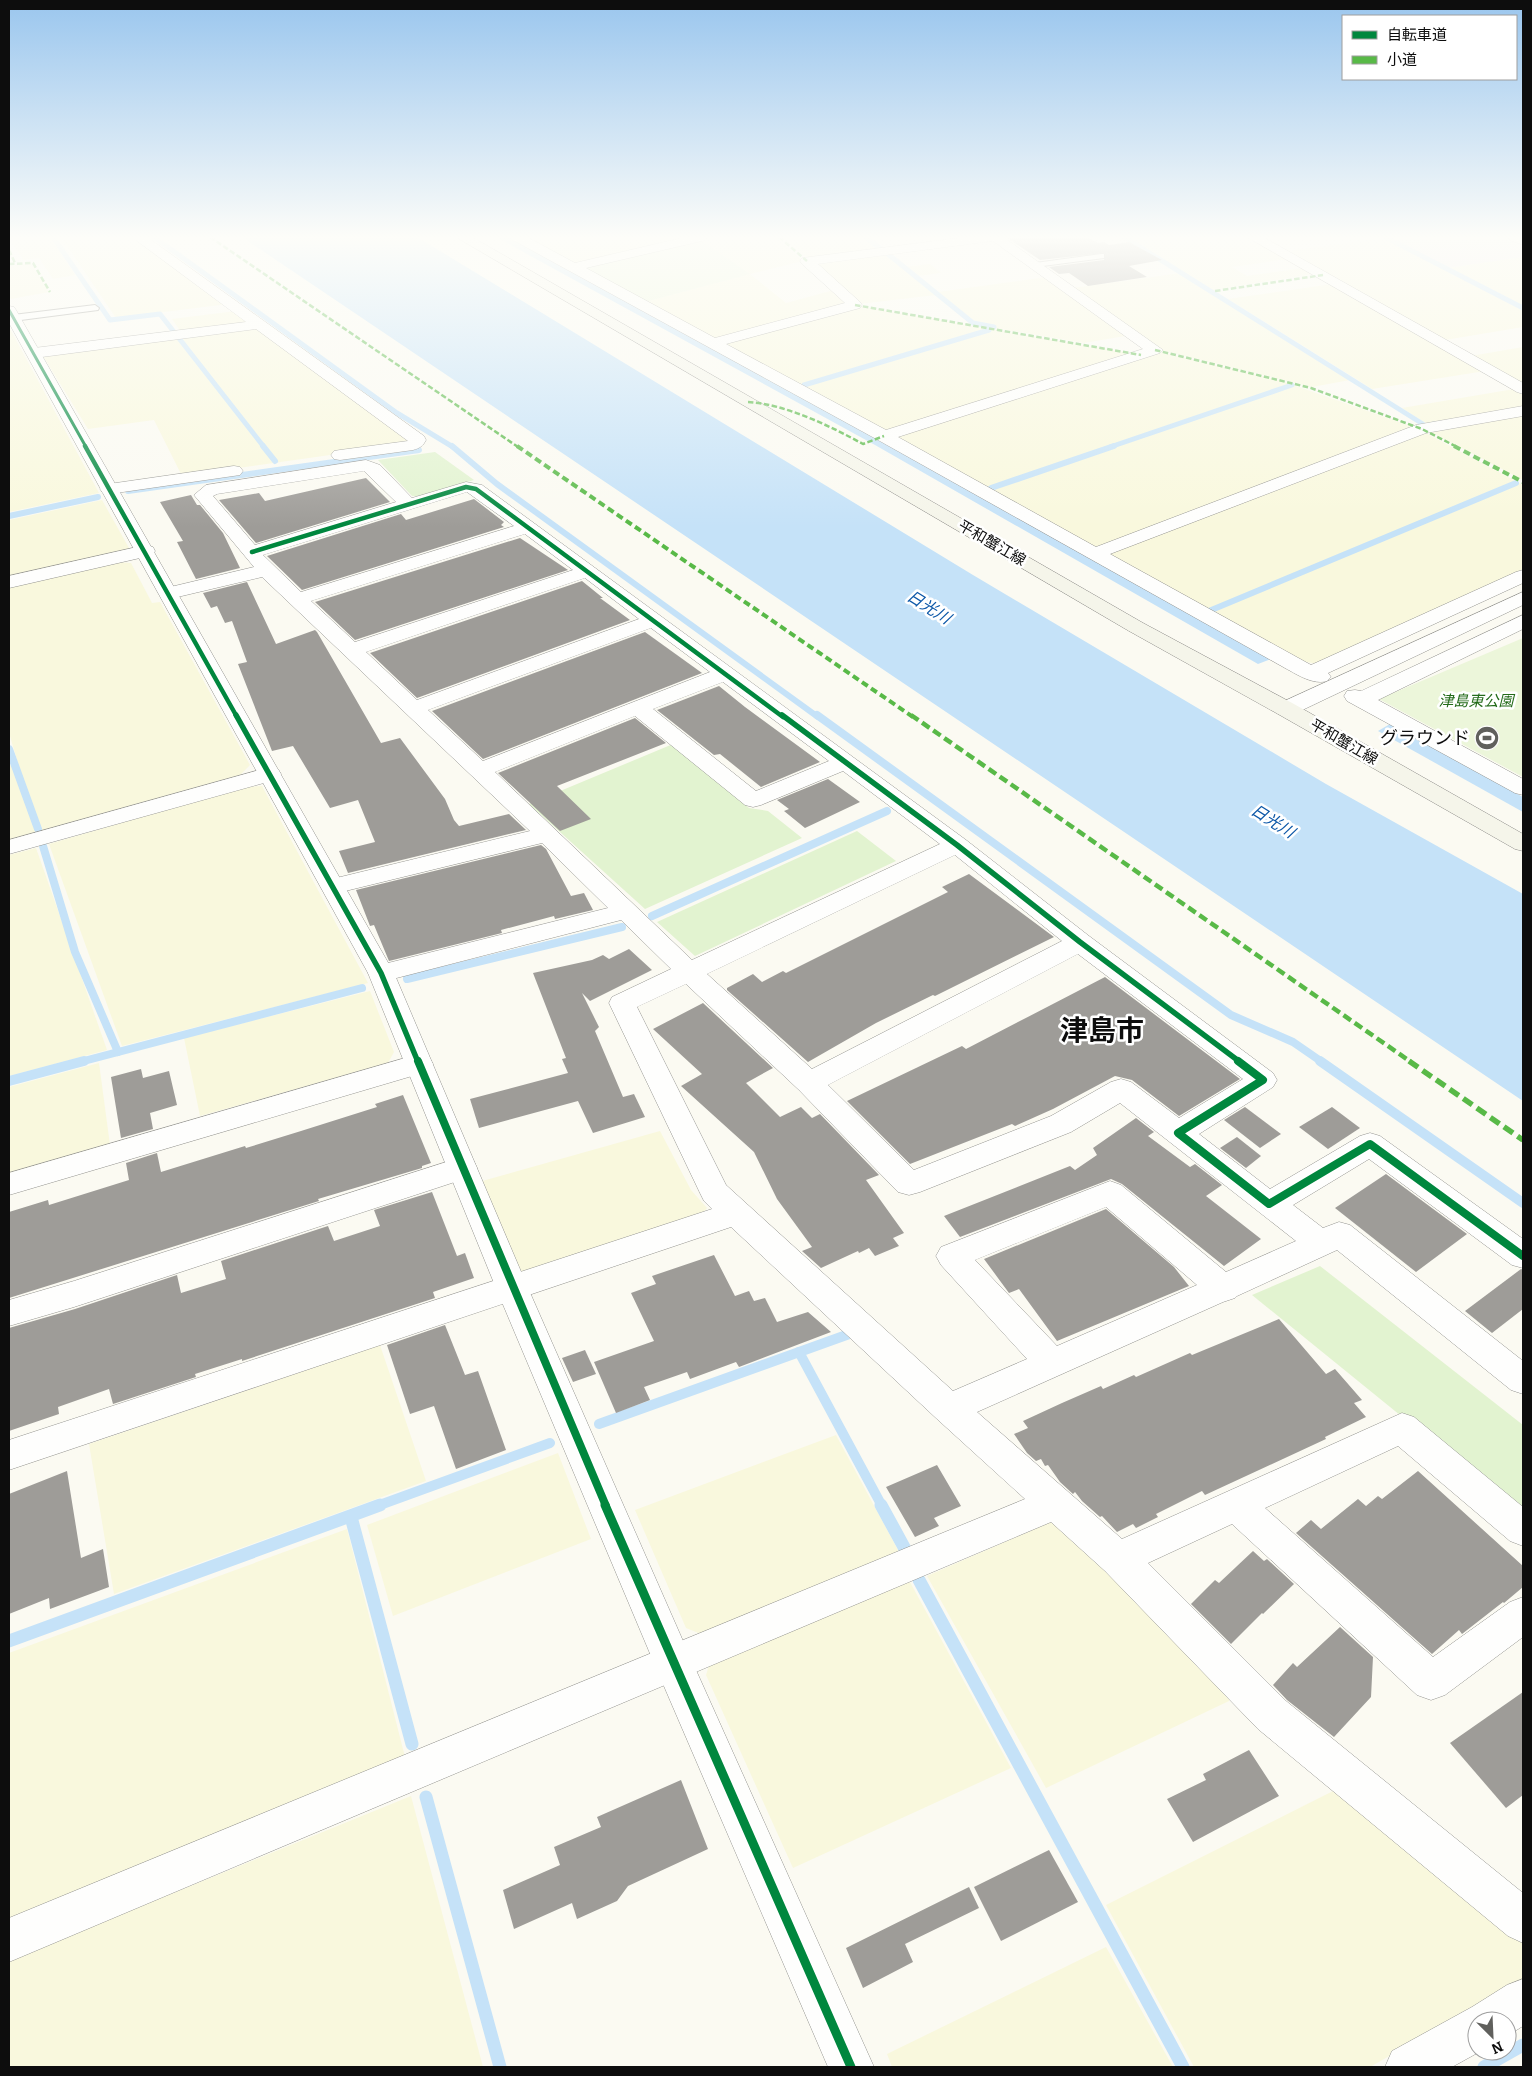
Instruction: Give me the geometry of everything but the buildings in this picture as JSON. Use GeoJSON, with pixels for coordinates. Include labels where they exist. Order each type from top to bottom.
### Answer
{"type":"FeatureCollection","features":[{"type":"Feature","properties":{"kind":"main road","name":"平和蟹江線"},"geometry":{"type":"LineString","coordinates":[[630,334],[1136,627],[1286,709],[1523,844]]}},
{"type":"Feature","properties":{"kind":"street"},"geometry":{"type":"LineString","coordinates":[[23,334],[381,974],[512,1288],[673,1663],[851,2067]]}},
{"type":"Feature","properties":{"kind":"street"},"geometry":{"type":"LineString","coordinates":[[34,352],[181,334]]}},
{"type":"Feature","properties":{"kind":"street"},"geometry":{"type":"LineString","coordinates":[[109,489],[414,445],[418,440],[274,334]]}},
{"type":"Feature","properties":{"kind":"street"},"geometry":{"type":"LineString","coordinates":[[696,334],[884,436],[1292,664],[1316,674],[1523,576]]}},
{"type":"Feature","properties":{"kind":"street"},"geometry":{"type":"LineString","coordinates":[[713,343],[747,334]]}},
{"type":"Feature","properties":{"kind":"street"},"geometry":{"type":"LineString","coordinates":[[884,436],[1154,350],[1131,334]]}},
{"type":"Feature","properties":{"kind":"street"},"geometry":{"type":"LineString","coordinates":[[1425,334],[1523,389]]}},
{"type":"Feature","properties":{"kind":"street"},"geometry":{"type":"LineString","coordinates":[[1094,554],[1422,429],[1523,411]]}},
{"type":"Feature","properties":{"kind":"street"},"geometry":{"type":"LineString","coordinates":[[408,504],[374,469],[366,465],[212,489],[203,495],[266,570],[480,770],[689,972],[809,1083],[909,1184],[1061,1124],[1121,1089],[1321,1244]]}},
{"type":"Feature","properties":{"kind":"street"},"geometry":{"type":"LineString","coordinates":[[252,552],[466,487],[476,488],[957,844],[1080,942],[1263,1080],[1178,1133]]}},
{"type":"Feature","properties":{"kind":"street"},"geometry":{"type":"LineString","coordinates":[[298,600],[528,527]]}},
{"type":"Feature","properties":{"kind":"street"},"geometry":{"type":"LineString","coordinates":[[9,582],[146,552]]}},
{"type":"Feature","properties":{"kind":"street"},"geometry":{"type":"LineString","coordinates":[[169,594],[266,570]]}},
{"type":"Feature","properties":{"kind":"street"},"geometry":{"type":"LineString","coordinates":[[352,650],[588,571]]}},
{"type":"Feature","properties":{"kind":"street"},"geometry":{"type":"LineString","coordinates":[[1286,709],[1523,598]]}},
{"type":"Feature","properties":{"kind":"street"},"geometry":{"type":"LineString","coordinates":[[414,708],[654,620]]}},
{"type":"Feature","properties":{"kind":"street"},"geometry":{"type":"LineString","coordinates":[[1523,621],[1358,697],[1523,788]]}},
{"type":"Feature","properties":{"kind":"street"},"geometry":{"type":"LineString","coordinates":[[480,770],[726,674]]}},
{"type":"Feature","properties":{"kind":"street"},"geometry":{"type":"LineString","coordinates":[[638,708],[753,800],[846,762]]}},
{"type":"Feature","properties":{"kind":"street"},"geometry":{"type":"LineString","coordinates":[[9,847],[270,774]]}},
{"type":"Feature","properties":{"kind":"street"},"geometry":{"type":"LineString","coordinates":[[332,886],[545,834]]}},
{"type":"Feature","properties":{"kind":"street"},"geometry":{"type":"LineString","coordinates":[[957,844],[622,1003],[715,1193],[950,1409],[1118,1559],[1272,1714],[1523,1921]]}},
{"type":"Feature","properties":{"kind":"street"},"geometry":{"type":"LineString","coordinates":[[381,974],[626,911]]}},
{"type":"Feature","properties":{"kind":"street"},"geometry":{"type":"LineString","coordinates":[[809,1083],[1080,942]]}},
{"type":"Feature","properties":{"kind":"street"},"geometry":{"type":"LineString","coordinates":[[9,1184],[419,1064]]}},
{"type":"Feature","properties":{"kind":"street"},"geometry":{"type":"LineString","coordinates":[[1269,1203],[1370,1144],[1523,1256]]}},
{"type":"Feature","properties":{"kind":"street"},"geometry":{"type":"LineString","coordinates":[[9,1313],[74,1294],[462,1168]]}},
{"type":"Feature","properties":{"kind":"street"},"geometry":{"type":"LineString","coordinates":[[1052,1364],[952,1256],[1110,1193],[1224,1289]]}},
{"type":"Feature","properties":{"kind":"street"},"geometry":{"type":"LineString","coordinates":[[9,1455],[736,1213]]}},
{"type":"Feature","properties":{"kind":"street"},"geometry":{"type":"LineString","coordinates":[[950,1409],[1224,1289],[1339,1234],[1523,1380]]}},
{"type":"Feature","properties":{"kind":"street"},"geometry":{"type":"LineString","coordinates":[[1118,1559],[1402,1428],[1523,1529]]}},
{"type":"Feature","properties":{"kind":"street"},"geometry":{"type":"LineString","coordinates":[[9,1940],[1057,1503]]}},
{"type":"Feature","properties":{"kind":"street"},"geometry":{"type":"LineString","coordinates":[[1236,1505],[1431,1681],[1523,1615]]}},
{"type":"Feature","properties":{"kind":"street"},"geometry":{"type":"LineString","coordinates":[[1506,2011],[1523,2001]]}},
{"type":"Feature","properties":{"kind":"street"},"geometry":{"type":"LineString","coordinates":[[1408,2067],[1467,2034]]}},
{"type":"Feature","properties":{"kind":"green space"},"geometry":{"type":"Polygon","coordinates":[[[9,334],[13,334],[99,493],[9,512],[9,334]]]}},
{"type":"Feature","properties":{"kind":"green space"},"geometry":{"type":"Polygon","coordinates":[[[202,334],[269,334],[409,436],[408,444],[182,476],[154,420],[88,429],[43,356],[202,334]]]}},
{"type":"Feature","properties":{"kind":"green space"},"geometry":{"type":"Polygon","coordinates":[[[704,334],[733,334],[714,339],[704,334]]]}},
{"type":"Feature","properties":{"kind":"green space"},"geometry":{"type":"Polygon","coordinates":[[[759,334],[1019,334],[1135,354],[893,431],[882,430],[723,344],[759,334]]]}},
{"type":"Feature","properties":{"kind":"green space"},"geometry":{"type":"Polygon","coordinates":[[[1030,334],[1131,335],[1084,343],[1030,334]]]}},
{"type":"Feature","properties":{"kind":"green space"},"geometry":{"type":"Polygon","coordinates":[[[1137,334],[1277,334],[1350,380],[1312,387],[1160,350],[1137,334]]]}},
{"type":"Feature","properties":{"kind":"green space"},"geometry":{"type":"Polygon","coordinates":[[[1284,334],[1420,334],[1485,371],[1372,389],[1284,334]]]}},
{"type":"Feature","properties":{"kind":"green space"},"geometry":{"type":"Polygon","coordinates":[[[1434,334],[1482,334],[1445,340],[1434,334]]]}},
{"type":"Feature","properties":{"kind":"green space"},"geometry":{"type":"Polygon","coordinates":[[[1523,347],[1523,385],[1471,356],[1523,347]]]}},
{"type":"Feature","properties":{"kind":"green space"},"geometry":{"type":"Polygon","coordinates":[[[1160,352],[1279,380],[1416,428],[1103,547],[1092,547],[897,437],[898,434],[1160,352]]]}},
{"type":"Feature","properties":{"kind":"green space"},"geometry":{"type":"Polygon","coordinates":[[[1514,389],[1523,394],[1523,407],[1427,424],[1402,408],[1514,389]]]}},
{"type":"Feature","properties":{"kind":"green space"},"geometry":{"type":"Polygon","coordinates":[[[1517,414],[1523,417],[1523,480],[1427,430],[1517,414]]]}},
{"type":"Feature","properties":{"kind":"green space"},"geometry":{"type":"Polygon","coordinates":[[[1422,431],[1523,485],[1523,569],[1318,664],[1301,661],[1106,556],[1108,552],[1422,431]]]}},
{"type":"Feature","properties":{"kind":"green space"},"geometry":{"type":"Polygon","coordinates":[[[435,452],[474,480],[421,496],[412,496],[378,460],[435,452]]]}},
{"type":"Feature","properties":{"kind":"green space"},"geometry":{"type":"Polygon","coordinates":[[[102,500],[129,548],[123,553],[9,579],[9,520],[102,500]]]}},
{"type":"Feature","properties":{"kind":"green space"},"geometry":{"type":"Polygon","coordinates":[[[117,562],[131,563],[152,603],[160,602],[250,765],[240,775],[9,840],[9,766],[18,763],[9,733],[9,586],[117,562]]]}},
{"type":"Feature","properties":{"kind":"green space","name":"グラウンド"},"geometry":{"type":"Polygon","coordinates":[[[1523,638],[1523,777],[1379,699],[1523,638]]]}},
{"type":"Feature","properties":{"kind":"green space"},"geometry":{"type":"Polygon","coordinates":[[[673,744],[749,808],[768,811],[802,838],[645,909],[529,804],[673,744]]]}},
{"type":"Feature","properties":{"kind":"green space"},"geometry":{"type":"Polygon","coordinates":[[[262,786],[368,983],[122,1046],[49,844],[245,787],[262,786]]]}},
{"type":"Feature","properties":{"kind":"green space"},"geometry":{"type":"Polygon","coordinates":[[[857,831],[896,861],[695,956],[657,922],[857,831]]]}},
{"type":"Feature","properties":{"kind":"green space"},"geometry":{"type":"Polygon","coordinates":[[[36,848],[107,1050],[9,1076],[9,855],[36,848]]]}},
{"type":"Feature","properties":{"kind":"green space"},"geometry":{"type":"Polygon","coordinates":[[[370,991],[394,1052],[388,1063],[200,1116],[184,1038],[370,991]]]}},
{"type":"Feature","properties":{"kind":"green space"},"geometry":{"type":"Polygon","coordinates":[[[99,1063],[110,1145],[9,1174],[9,1087],[99,1063]]]}},
{"type":"Feature","properties":{"kind":"green space"},"geometry":{"type":"Polygon","coordinates":[[[660,1131],[691,1190],[707,1208],[698,1219],[515,1274],[475,1183],[660,1131]]]}},
{"type":"Feature","properties":{"kind":"green space"},"geometry":{"type":"Polygon","coordinates":[[[1320,1266],[1523,1425],[1523,1515],[1252,1295],[1320,1266]]]}},
{"type":"Feature","properties":{"kind":"green space"},"geometry":{"type":"Polygon","coordinates":[[[380,1345],[426,1481],[114,1594],[89,1444],[380,1345]]]}},
{"type":"Feature","properties":{"kind":"green space"},"geometry":{"type":"Polygon","coordinates":[[[836,1435],[899,1552],[701,1634],[686,1628],[635,1510],[836,1435]]]}},
{"type":"Feature","properties":{"kind":"green space"},"geometry":{"type":"Polygon","coordinates":[[[558,1453],[591,1539],[393,1616],[367,1525],[558,1453]]]}},
{"type":"Feature","properties":{"kind":"green space"},"geometry":{"type":"Polygon","coordinates":[[[1053,1521],[1077,1530],[1231,1694],[1229,1701],[1046,1788],[927,1576],[1053,1521]]]}},
{"type":"Feature","properties":{"kind":"green space"},"geometry":{"type":"Polygon","coordinates":[[[347,1529],[405,1757],[9,1921],[9,1653],[347,1529]]]}},
{"type":"Feature","properties":{"kind":"green space"},"geometry":{"type":"Polygon","coordinates":[[[910,1582],[1011,1768],[793,1868],[706,1675],[710,1662],[910,1582]]]}},
{"type":"Feature","properties":{"kind":"green space"},"geometry":{"type":"Polygon","coordinates":[[[1337,1789],[1523,1942],[1523,1980],[1370,2067],[1194,2067],[1106,1905],[1337,1789]]]}},
{"type":"Feature","properties":{"kind":"green space"},"geometry":{"type":"Polygon","coordinates":[[[411,1796],[483,2067],[9,2067],[9,1960],[411,1796]]]}},
{"type":"Feature","properties":{"kind":"green space"},"geometry":{"type":"Polygon","coordinates":[[[1106,1947],[1173,2067],[892,2067],[887,2054],[1106,1947]]]}},
{"type":"Feature","properties":{"kind":"water","name":"日光川"},"geometry":{"type":"Polygon","coordinates":[[[386,334],[576,334],[973,575],[1326,784],[1523,894],[1523,1101],[386,334]]]}},
{"type":"Feature","properties":{"kind":"water"},"geometry":{"type":"Polygon","coordinates":[[[673,334],[689,334],[866,430],[1271,659],[1258,664],[875,445],[673,334]]]}},
{"type":"Feature","properties":{"kind":"water"},"geometry":{"type":"Polygon","coordinates":[[[1390,724],[1523,797],[1523,812],[1378,731],[1390,724]]]}},
{"type":"Feature","properties":{"kind":"waterway"},"geometry":{"type":"LineString","coordinates":[[288,334],[397,413],[453,447]]}},
{"type":"Feature","properties":{"kind":"waterway"},"geometry":{"type":"LineString","coordinates":[[804,385],[976,334]]}},
{"type":"Feature","properties":{"kind":"waterway"},"geometry":{"type":"LineString","coordinates":[[1279,334],[1426,426],[1434,424]]}},
{"type":"Feature","properties":{"kind":"waterway"},"geometry":{"type":"LineString","coordinates":[[178,337],[264,447]]}},
{"type":"Feature","properties":{"kind":"waterway"},"geometry":{"type":"LineString","coordinates":[[1110,447],[1292,385]]}},
{"type":"Feature","properties":{"kind":"waterway"},"geometry":{"type":"LineString","coordinates":[[263,446],[275,461]]}},
{"type":"Feature","properties":{"kind":"waterway"},"geometry":{"type":"LineString","coordinates":[[452,446],[497,484],[818,717]]}},
{"type":"Feature","properties":{"kind":"waterway"},"geometry":{"type":"LineString","coordinates":[[991,488],[1114,446]]}},
{"type":"Feature","properties":{"kind":"waterway"},"geometry":{"type":"LineString","coordinates":[[128,491],[419,450]]}},
{"type":"Feature","properties":{"kind":"waterway"},"geometry":{"type":"LineString","coordinates":[[1209,611],[1516,483]]}},
{"type":"Feature","properties":{"kind":"waterway"},"geometry":{"type":"LineString","coordinates":[[9,516],[98,497]]}},
{"type":"Feature","properties":{"kind":"waterway"},"geometry":{"type":"LineString","coordinates":[[817,715],[1231,1015],[1293,1042],[1322,1062]]}},
{"type":"Feature","properties":{"kind":"waterway"},"geometry":{"type":"LineString","coordinates":[[9,749],[38,829]]}},
{"type":"Feature","properties":{"kind":"waterway"},"geometry":{"type":"LineString","coordinates":[[652,916],[887,811]]}},
{"type":"Feature","properties":{"kind":"waterway"},"geometry":{"type":"LineString","coordinates":[[43,846],[75,952],[118,1052]]}},
{"type":"Feature","properties":{"kind":"waterway"},"geometry":{"type":"LineString","coordinates":[[407,979],[622,927]]}},
{"type":"Feature","properties":{"kind":"waterway"},"geometry":{"type":"LineString","coordinates":[[80,1062],[362,988]]}},
{"type":"Feature","properties":{"kind":"waterway"},"geometry":{"type":"LineString","coordinates":[[9,1081],[84,1061]]}},
{"type":"Feature","properties":{"kind":"waterway"},"geometry":{"type":"LineString","coordinates":[[1320,1061],[1523,1203]]}},
{"type":"Feature","properties":{"kind":"waterway"},"geometry":{"type":"LineString","coordinates":[[799,1352],[852,1333],[848,1329]]}},
{"type":"Feature","properties":{"kind":"waterway"},"geometry":{"type":"LineString","coordinates":[[599,1424],[799,1352]]}},
{"type":"Feature","properties":{"kind":"waterway"},"geometry":{"type":"LineString","coordinates":[[799,1352],[882,1506]]}},
{"type":"Feature","properties":{"kind":"waterway"},"geometry":{"type":"LineString","coordinates":[[377,1506],[550,1443]]}},
{"type":"Feature","properties":{"kind":"waterway"},"geometry":{"type":"LineString","coordinates":[[9,1641],[380,1505]]}},
{"type":"Feature","properties":{"kind":"waterway"},"geometry":{"type":"LineString","coordinates":[[881,1505],[905,1549]]}},
{"type":"Feature","properties":{"kind":"waterway"},"geometry":{"type":"LineString","coordinates":[[351,1517],[412,1744]]}},
{"type":"Feature","properties":{"kind":"waterway"},"geometry":{"type":"LineString","coordinates":[[919,1580],[1183,2067]]}},
{"type":"Feature","properties":{"kind":"waterway"},"geometry":{"type":"LineString","coordinates":[[426,1797],[500,2067]]}},
{"type":"Feature","properties":{"kind":"waterway"},"geometry":{"type":"LineString","coordinates":[[1484,2067],[1523,2045]]}},
{"type":"Feature","properties":{"kind":"marked path"},"geometry":{"type":"LineString","coordinates":[[352,334],[878,692],[1523,1140]]}},
{"type":"Feature","properties":{"kind":"marked path"},"geometry":{"type":"LineString","coordinates":[[1020,334],[1141,355]]}},
{"type":"Feature","properties":{"kind":"marked path"},"geometry":{"type":"LineString","coordinates":[[1155,350],[1311,388],[1422,429],[1523,482]]}},
{"type":"Feature","properties":{"kind":"marked path"},"geometry":{"type":"LineString","coordinates":[[748,402],[767,403],[839,431],[863,444],[884,436]]}},
{"type":"Feature","properties":{"kind":"cycle path"},"geometry":{"type":"LineString","coordinates":[[22,334],[381,973],[512,1288],[673,1663],[851,2067]]}},
{"type":"Feature","properties":{"kind":"cycle path"},"geometry":{"type":"LineString","coordinates":[[252,552],[466,487],[476,489],[957,845],[1080,942],[1263,1080],[1178,1133],[1269,1204],[1370,1144],[1523,1256]]}},
{"type":"Feature","properties":{"kind":"place","name":"グラウンド"},"geometry":{"type":"Point","coordinates":[1487,738]}},
{"type":"Feature","properties":{"kind":"district","name":"津島市"},"geometry":{"type":"Point","coordinates":[1102,1030]}},
{"type":"Feature","properties":{"kind":"park label","name":"津島東公園"},"geometry":{"type":"Point","coordinates":[1476,701]}}]}
